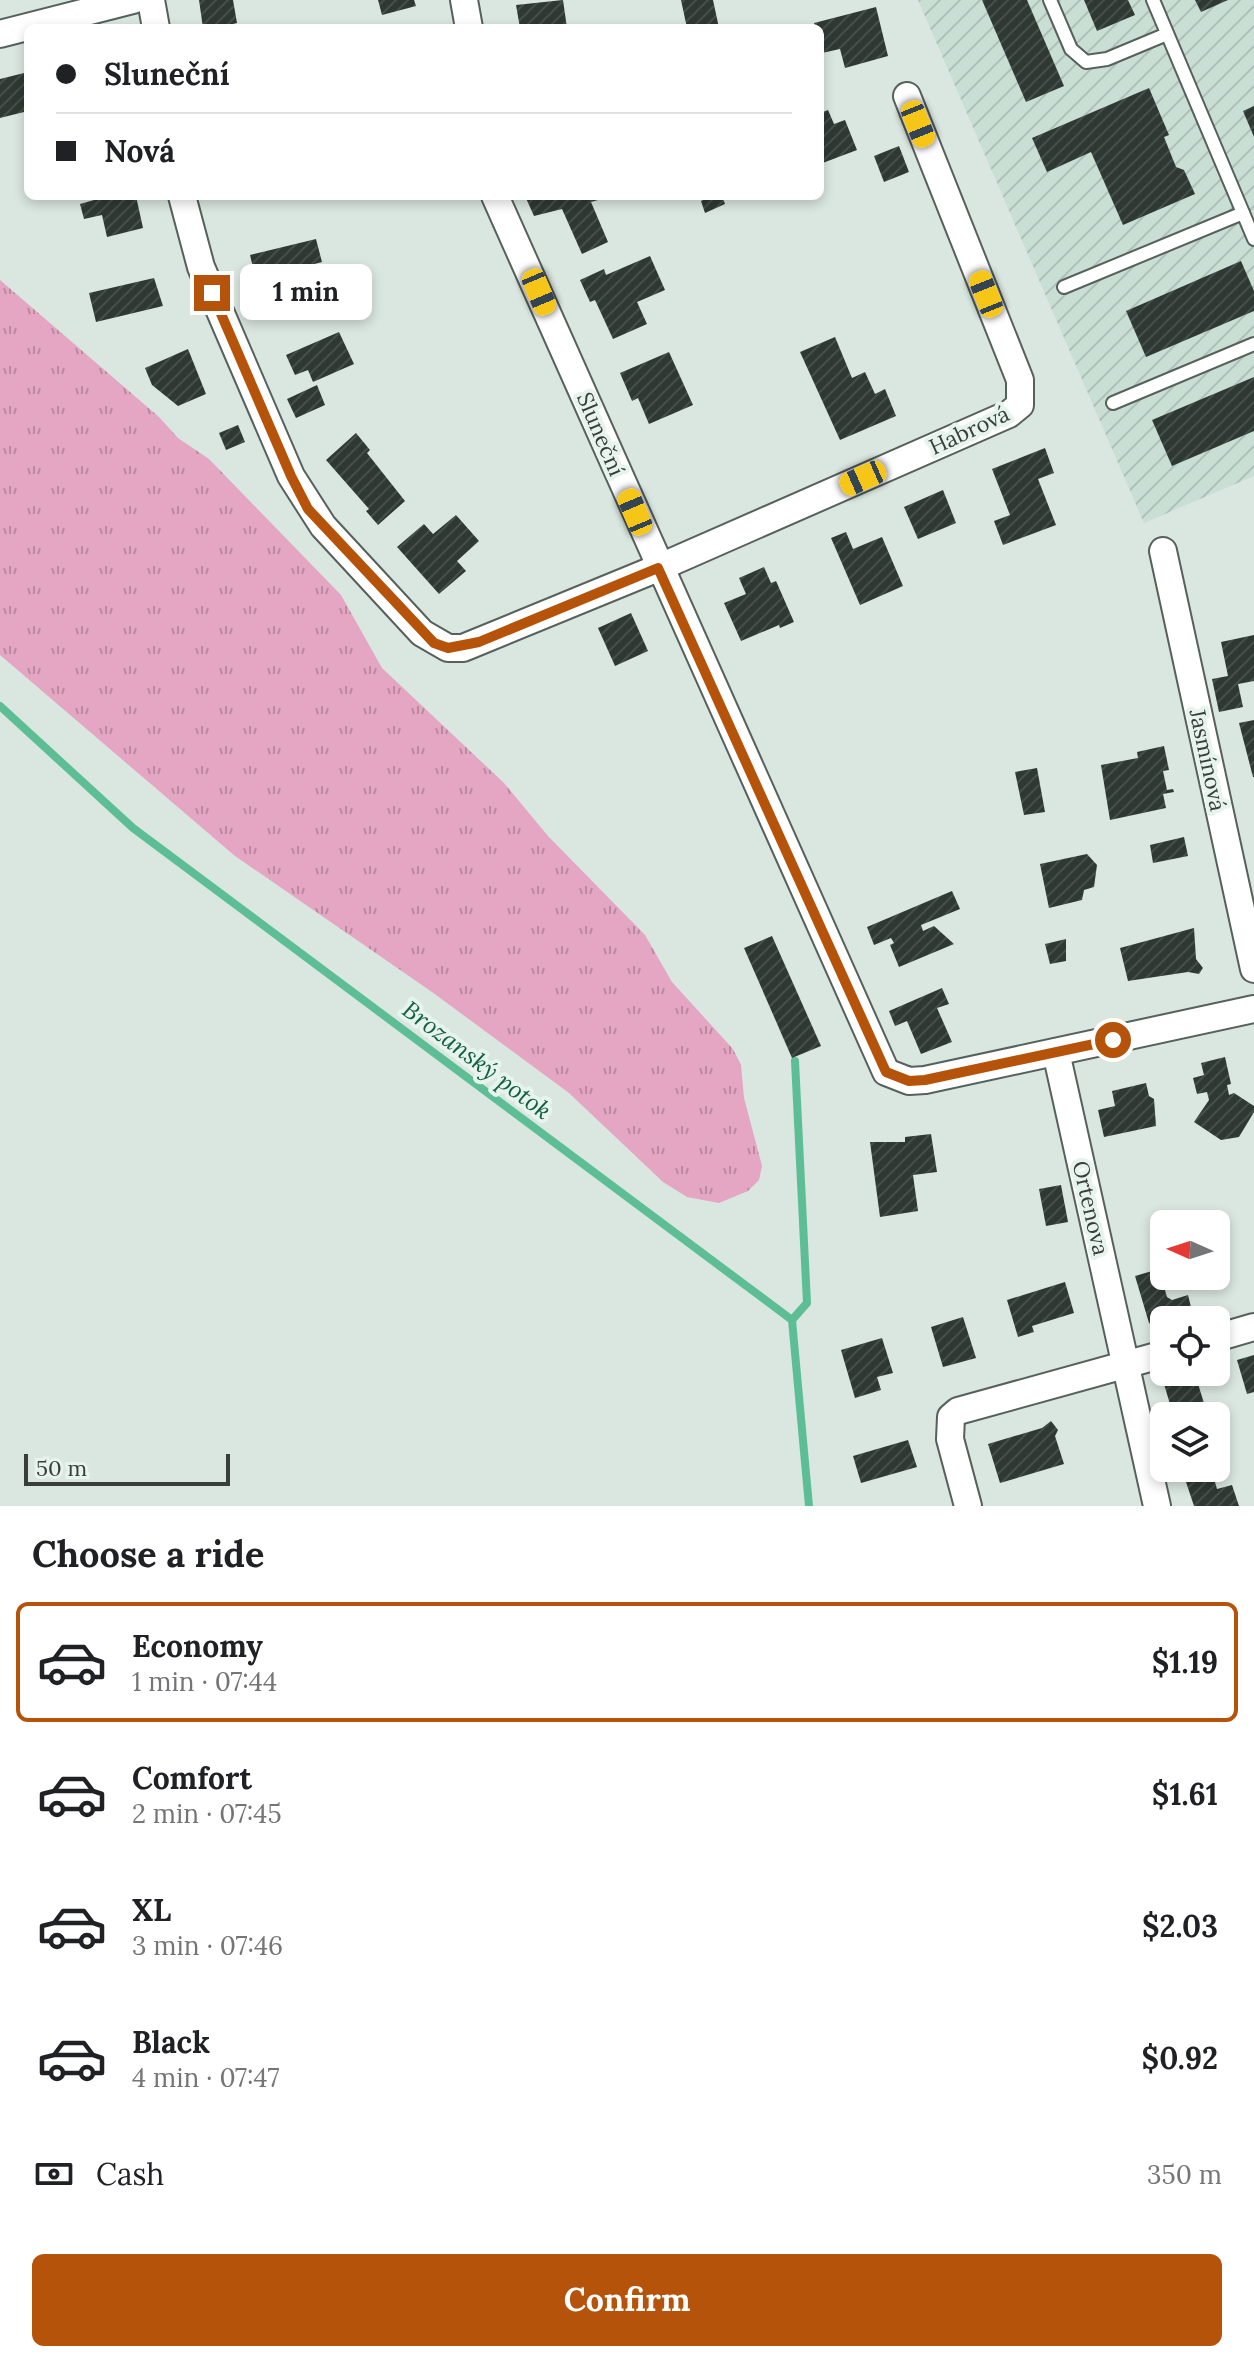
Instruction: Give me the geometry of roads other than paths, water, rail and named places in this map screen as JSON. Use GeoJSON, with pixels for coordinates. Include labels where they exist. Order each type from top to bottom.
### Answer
{"type":"FeatureCollection","features":[{"type":"Feature","properties":{"kind":"street"},"geometry":{"type":"LineString","coordinates":[[39,24],[133,0]]}},
{"type":"Feature","properties":{"kind":"street"},"geometry":{"type":"LineString","coordinates":[[151,0],[155,24]]}},
{"type":"Feature","properties":{"kind":"street"},"geometry":{"type":"LineString","coordinates":[[464,0],[468,24]]}},
{"type":"Feature","properties":{"kind":"street"},"geometry":{"type":"LineString","coordinates":[[0,34],[24,28]]}},
{"type":"Feature","properties":{"kind":"street","name":"Habrová"},"geometry":{"type":"LineString","coordinates":[[658,568],[1009,414],[1020,405],[1020,380],[907,96]]}},
{"type":"Feature","properties":{"kind":"street"},"geometry":{"type":"LineString","coordinates":[[183,200],[201,267],[308,509],[434,643],[448,648],[479,642],[658,568]]}},
{"type":"Feature","properties":{"kind":"street","name":"Sluneční"},"geometry":{"type":"LineString","coordinates":[[497,200],[658,568],[886,1072],[909,1081],[925,1080],[1254,1009]]}},
{"type":"Feature","properties":{"kind":"street","name":"Jasmínová"},"geometry":{"type":"LineString","coordinates":[[1163,551],[1254,969]]}},
{"type":"Feature","properties":{"kind":"street","name":"Ortenova"},"geometry":{"type":"LineString","coordinates":[[1056,1052],[1157,1506]]}},
{"type":"Feature","properties":{"kind":"street"},"geometry":{"type":"LineString","coordinates":[[1230,1334],[1254,1327]]}},
{"type":"Feature","properties":{"kind":"street"},"geometry":{"type":"LineString","coordinates":[[968,1506],[948,1427],[958,1411],[1150,1358]]}},
{"type":"Feature","properties":{"kind":"lane"},"geometry":{"type":"LineString","coordinates":[[1050,0],[1071,49],[1086,62],[1107,59],[1167,34]]}},
{"type":"Feature","properties":{"kind":"lane"},"geometry":{"type":"LineString","coordinates":[[1153,0],[1254,239]]}},
{"type":"Feature","properties":{"kind":"lane"},"geometry":{"type":"LineString","coordinates":[[1064,287],[1243,213]]}},
{"type":"Feature","properties":{"kind":"lane"},"geometry":{"type":"LineString","coordinates":[[1113,403],[1254,344]]}},
{"type":"Feature","properties":{"kind":"waterway","name":"Brozanský potok"},"geometry":{"type":"LineString","coordinates":[[0,706],[133,828],[792,1320],[809,1506]]}},
{"type":"Feature","properties":{"kind":"waterway"},"geometry":{"type":"LineString","coordinates":[[792,1320],[807,1303],[795,1061]]}}]}
